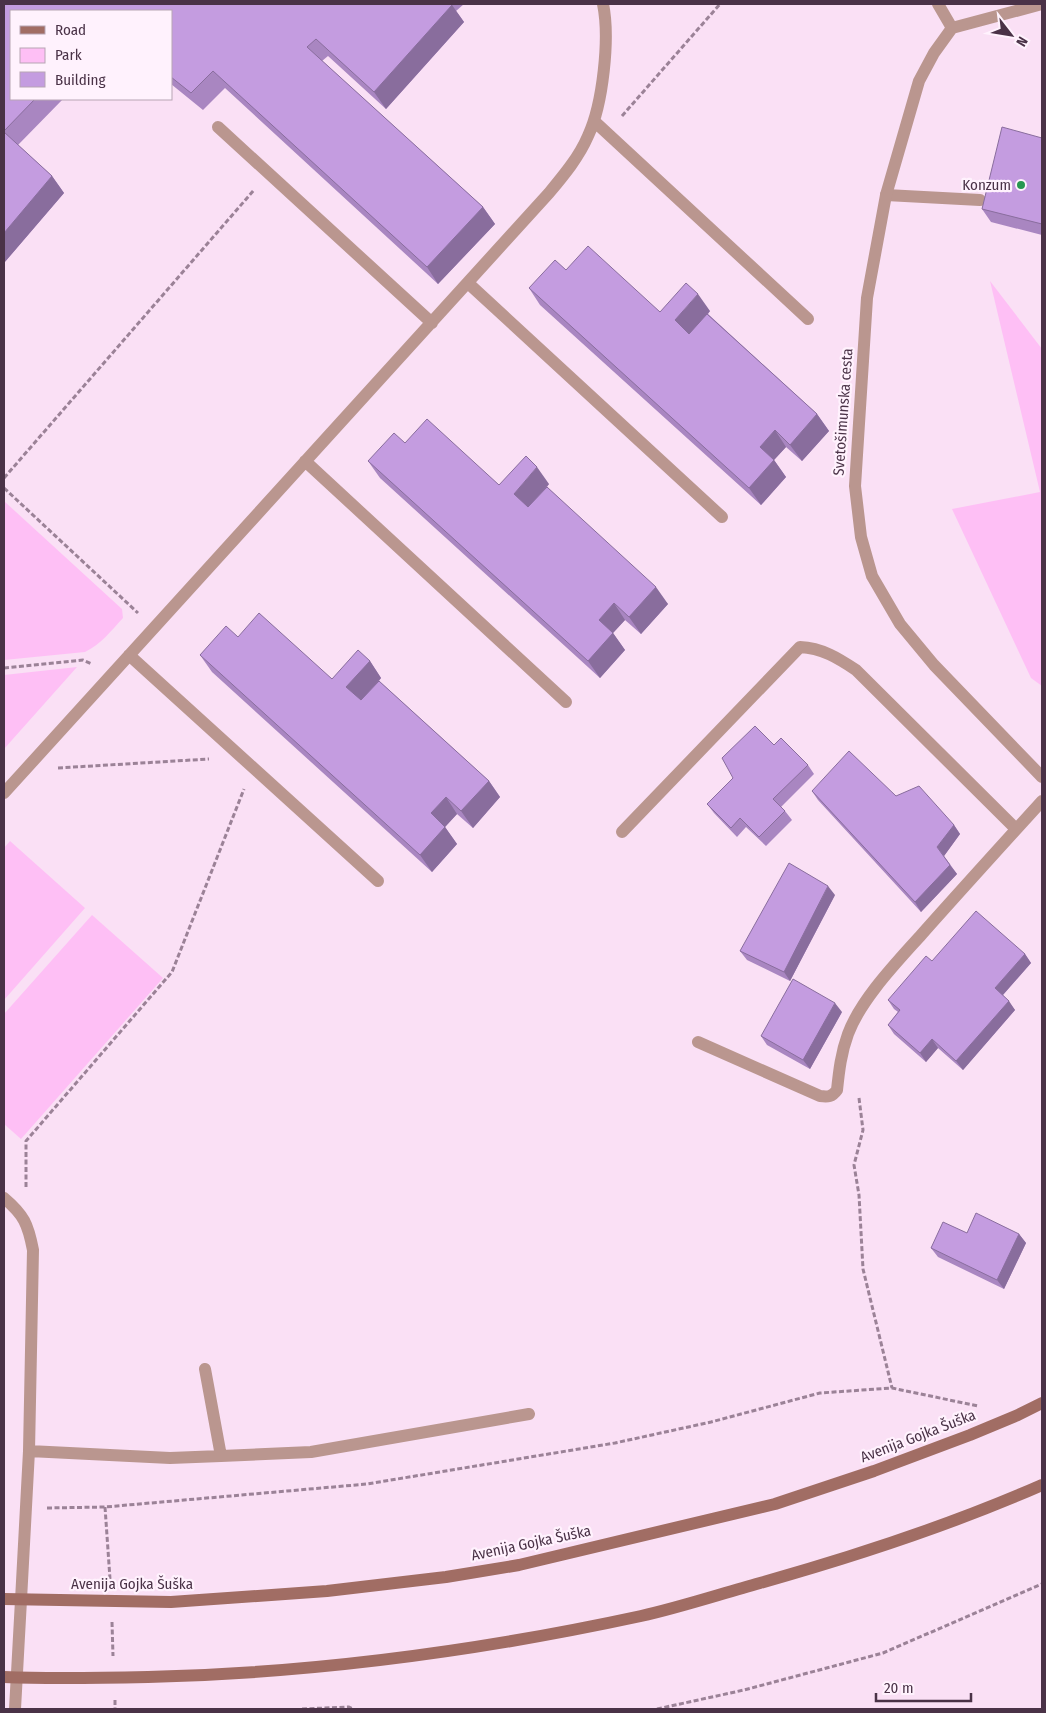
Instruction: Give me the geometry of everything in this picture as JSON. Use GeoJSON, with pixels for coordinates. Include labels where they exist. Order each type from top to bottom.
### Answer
{"type":"FeatureCollection","features":[{"type":"Feature","properties":{"kind":"main road","name":"Avenija Gojka Šuška"},"geometry":{"type":"LineString","coordinates":[[4,1599],[171,1602],[317,1592],[518,1565],[775,1504],[874,1471],[970,1435],[1042,1403]]}},
{"type":"Feature","properties":{"kind":"main road"},"geometry":{"type":"LineString","coordinates":[[10,1677],[114,1678],[205,1675],[304,1668],[413,1656],[524,1639],[644,1616],[850,1557],[999,1504],[1042,1485]]}},
{"type":"Feature","properties":{"kind":"street"},"geometry":{"type":"LineString","coordinates":[[4,793],[562,177],[582,147],[594,121],[605,63],[606,36],[603,4]]}},
{"type":"Feature","properties":{"kind":"street"},"geometry":{"type":"LineString","coordinates":[[938,4],[952,28],[1042,4]]}},
{"type":"Feature","properties":{"kind":"street","name":"Svetošimunska cesta"},"geometry":{"type":"LineString","coordinates":[[952,28],[934,53],[919,81],[886,195],[867,298],[855,486],[861,537],[872,576],[900,624],[934,665],[1042,777]]}},
{"type":"Feature","properties":{"kind":"street"},"geometry":{"type":"LineString","coordinates":[[594,121],[808,319]]}},
{"type":"Feature","properties":{"kind":"street"},"geometry":{"type":"LineString","coordinates":[[218,127],[432,322]]}},
{"type":"Feature","properties":{"kind":"street"},"geometry":{"type":"LineString","coordinates":[[886,195],[980,200]]}},
{"type":"Feature","properties":{"kind":"street"},"geometry":{"type":"LineString","coordinates":[[468,283],[722,517]]}},
{"type":"Feature","properties":{"kind":"street"},"geometry":{"type":"LineString","coordinates":[[305,462],[566,702]]}},
{"type":"Feature","properties":{"kind":"street"},"geometry":{"type":"LineString","coordinates":[[622,832],[800,646],[815,648],[834,656],[856,670],[1016,829]]}},
{"type":"Feature","properties":{"kind":"street"},"geometry":{"type":"LineString","coordinates":[[129,655],[378,881]]}},
{"type":"Feature","properties":{"kind":"street"},"geometry":{"type":"LineString","coordinates":[[698,1042],[820,1096],[829,1097],[834,1094],[837,1090],[841,1059],[848,1034],[860,1009],[895,964],[1042,801]]}},
{"type":"Feature","properties":{"kind":"street"},"geometry":{"type":"LineString","coordinates":[[4,1198],[22,1215],[31,1237],[33,1250],[27,1508],[21,1600],[10,1677],[15,1709]]}},
{"type":"Feature","properties":{"kind":"street"},"geometry":{"type":"LineString","coordinates":[[206,1369],[222,1456]]}},
{"type":"Feature","properties":{"kind":"street"},"geometry":{"type":"LineString","coordinates":[[29,1451],[170,1458],[312,1452],[529,1414]]}},
{"type":"Feature","properties":{"kind":"path"},"geometry":{"type":"LineString","coordinates":[[618,120],[720,4]]}},
{"type":"Feature","properties":{"kind":"path"},"geometry":{"type":"LineString","coordinates":[[4,478],[268,173]]}},
{"type":"Feature","properties":{"kind":"path"},"geometry":{"type":"LineString","coordinates":[[4,488],[138,614]]}},
{"type":"Feature","properties":{"kind":"path"},"geometry":{"type":"LineString","coordinates":[[4,668],[84,660],[92,665]]}},
{"type":"Feature","properties":{"kind":"path"},"geometry":{"type":"LineString","coordinates":[[57,768],[242,757]]}},
{"type":"Feature","properties":{"kind":"path"},"geometry":{"type":"LineString","coordinates":[[26,1188],[26,1141],[172,972],[252,766]]}},
{"type":"Feature","properties":{"kind":"path"},"geometry":{"type":"LineString","coordinates":[[859,1095],[863,1130],[854,1165],[859,1195],[863,1269],[892,1388]]}},
{"type":"Feature","properties":{"kind":"path"},"geometry":{"type":"LineString","coordinates":[[27,1508],[105,1507],[367,1484],[615,1444],[711,1422],[820,1393],[892,1388],[979,1407]]}},
{"type":"Feature","properties":{"kind":"path"},"geometry":{"type":"LineString","coordinates":[[657,1709],[744,1690],[883,1653],[1042,1584]]}},
{"type":"Feature","properties":{"kind":"path"},"geometry":{"type":"LineString","coordinates":[[302,1709],[349,1707],[353,1709]]}},
{"type":"Feature","properties":{"kind":"green space"},"geometry":{"type":"Polygon","coordinates":[[[990,281],[1042,349],[1042,686],[1031,678],[952,509],[1040,492],[990,281]]]}},
{"type":"Feature","properties":{"kind":"green space"},"geometry":{"type":"Polygon","coordinates":[[[4,501],[122,609],[123,618],[91,649],[85,652],[4,660],[4,501]]]}},
{"type":"Feature","properties":{"kind":"green space"},"geometry":{"type":"Polygon","coordinates":[[[77,667],[4,749],[4,675],[77,667]]]}},
{"type":"Feature","properties":{"kind":"green space"},"geometry":{"type":"Polygon","coordinates":[[[10,841],[85,908],[4,1000],[4,848],[10,841]]]}},
{"type":"Feature","properties":{"kind":"green space"},"geometry":{"type":"Polygon","coordinates":[[[92,915],[163,978],[21,1139],[4,1124],[4,1014],[92,915]]]}},
{"type":"Feature","properties":{"kind":"building"},"geometry":{"type":"Polygon","coordinates":[[[4,4],[451,4],[374,92],[316,39],[307,47],[483,207],[427,267],[213,71],[191,93],[172,78],[172,10],[10,10],[10,100],[34,100],[4,131],[4,4]]]}},
{"type":"Feature","properties":{"kind":"building","name":"Konzum"},"geometry":{"type":"Polygon","coordinates":[[[1002,127],[1042,138],[1042,224],[982,209],[1002,127]]]}},
{"type":"Feature","properties":{"kind":"building"},"geometry":{"type":"Polygon","coordinates":[[[4,132],[52,176],[4,233],[4,132]]]}},
{"type":"Feature","properties":{"kind":"building"},"geometry":{"type":"Polygon","coordinates":[[[588,246],[660,312],[686,283],[698,294],[675,320],[689,334],[707,314],[817,414],[790,445],[775,430],[760,447],[774,460],[749,488],[529,288],[555,260],[566,270],[588,246]]]}},
{"type":"Feature","properties":{"kind":"building"},"geometry":{"type":"Polygon","coordinates":[[[427,419],[499,485],[526,456],[537,467],[514,494],[528,507],[547,487],[656,587],[629,617],[614,603],[599,620],[613,633],[588,661],[368,461],[394,433],[405,443],[427,419]]]}},
{"type":"Feature","properties":{"kind":"building"},"geometry":{"type":"Polygon","coordinates":[[[259,613],[332,679],[358,650],[370,661],[346,687],[361,700],[379,681],[489,781],[461,811],[446,797],[431,813],[445,827],[420,855],[200,655],[226,626],[238,637],[259,613]]]}},
{"type":"Feature","properties":{"kind":"building"},"geometry":{"type":"Polygon","coordinates":[[[755,726],[774,745],[781,738],[808,765],[773,799],[785,811],[759,837],[740,818],[731,828],[707,804],[733,778],[722,758],[755,726]]]}},
{"type":"Feature","properties":{"kind":"building"},"geometry":{"type":"Polygon","coordinates":[[[849,751],[896,796],[919,786],[954,825],[937,847],[950,865],[915,902],[812,791],[849,751]]]}},
{"type":"Feature","properties":{"kind":"building"},"geometry":{"type":"Polygon","coordinates":[[[789,863],[828,886],[784,972],[740,951],[789,863]]]}},
{"type":"Feature","properties":{"kind":"building"},"geometry":{"type":"Polygon","coordinates":[[[976,911],[1025,954],[995,988],[1009,1001],[956,1061],[932,1039],[920,1053],[888,1025],[900,1010],[888,1000],[926,956],[932,961],[976,911]]]}},
{"type":"Feature","properties":{"kind":"building"},"geometry":{"type":"Polygon","coordinates":[[[793,979],[835,1003],[803,1060],[761,1036],[793,979]]]}},
{"type":"Feature","properties":{"kind":"building"},"geometry":{"type":"Polygon","coordinates":[[[976,1213],[1019,1234],[997,1280],[931,1248],[943,1222],[967,1233],[976,1213]]]}},
{"type":"Feature","properties":{"kind":"place","name":"Konzum"},"geometry":{"type":"Point","coordinates":[1021,185]}}]}
